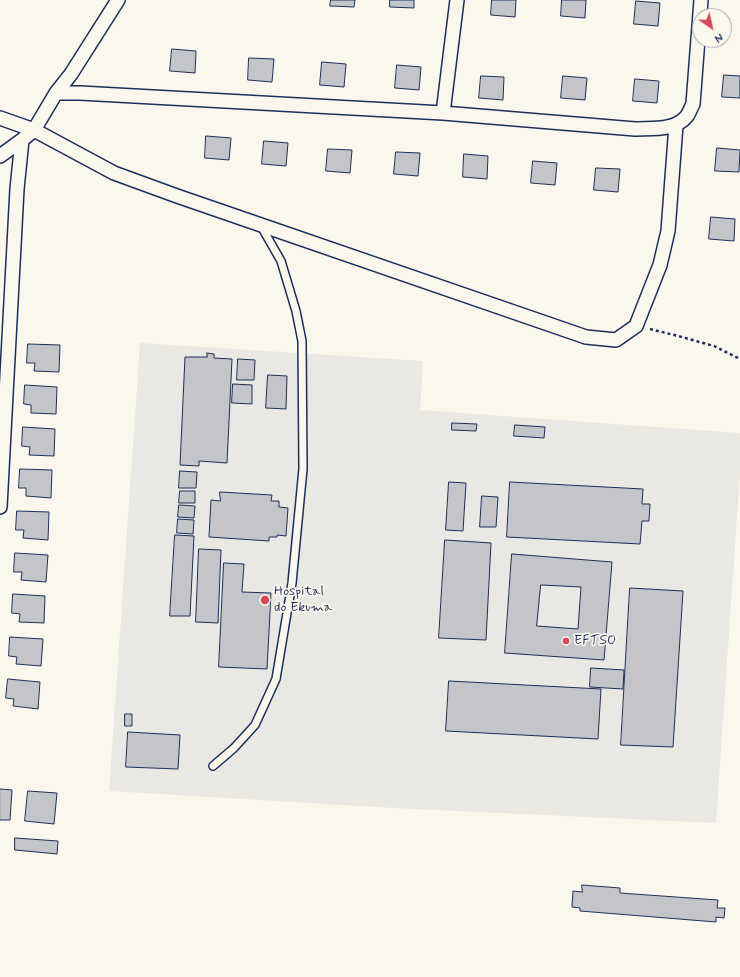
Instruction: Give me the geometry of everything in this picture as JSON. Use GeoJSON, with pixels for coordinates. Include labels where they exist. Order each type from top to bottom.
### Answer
{"type":"FeatureCollection","features":[{"type":"Feature","properties":{"kind":"street"},"geometry":{"type":"LineString","coordinates":[[0,156],[34,130],[56,93],[71,74],[118,0]]}},
{"type":"Feature","properties":{"kind":"street"},"geometry":{"type":"LineString","coordinates":[[443,113],[457,0]]}},
{"type":"Feature","properties":{"kind":"street"},"geometry":{"type":"LineString","coordinates":[[56,93],[80,93],[443,113],[635,128],[662,128],[676,125],[687,116],[693,104],[701,0]]}},
{"type":"Feature","properties":{"kind":"street"},"geometry":{"type":"LineString","coordinates":[[0,118],[34,130],[114,173],[261,226],[586,337],[616,340],[636,326],[660,265],[668,231],[676,125]]}},
{"type":"Feature","properties":{"kind":"street"},"geometry":{"type":"LineString","coordinates":[[0,507],[16,197],[22,140]]}},
{"type":"Feature","properties":{"kind":"lane"},"geometry":{"type":"LineString","coordinates":[[213,766],[234,748],[255,724],[276,679],[292,582],[303,469],[302,341],[296,311],[281,261],[261,226]]}},
{"type":"Feature","properties":{"kind":"path"},"geometry":{"type":"LineString","coordinates":[[636,326],[714,346],[740,359]]}},
{"type":"Feature","properties":{"kind":"shaded area"},"geometry":{"type":"Polygon","coordinates":[[[140,343],[423,361],[420,410],[740,433],[740,473],[716,823],[393,808],[109,791],[140,343]]]}},
{"type":"Feature","properties":{"kind":"building"},"geometry":{"type":"Polygon","coordinates":[[[331,0],[355,0],[354,7],[330,6],[331,0]]]}},
{"type":"Feature","properties":{"kind":"building"},"geometry":{"type":"Polygon","coordinates":[[[390,0],[414,0],[414,8],[390,7],[390,0]]]}},
{"type":"Feature","properties":{"kind":"building"},"geometry":{"type":"Polygon","coordinates":[[[492,0],[516,0],[515,17],[491,15],[492,0]]]}},
{"type":"Feature","properties":{"kind":"building"},"geometry":{"type":"Polygon","coordinates":[[[562,0],[586,0],[585,18],[561,16],[562,0]]]}},
{"type":"Feature","properties":{"kind":"building"},"geometry":{"type":"Polygon","coordinates":[[[636,1],[660,3],[658,26],[634,24],[636,1]]]}},
{"type":"Feature","properties":{"kind":"building"},"geometry":{"type":"Polygon","coordinates":[[[172,49],[196,51],[195,73],[170,71],[172,49]]]}},
{"type":"Feature","properties":{"kind":"building"},"geometry":{"type":"Polygon","coordinates":[[[249,58],[274,59],[272,82],[248,80],[249,58]]]}},
{"type":"Feature","properties":{"kind":"building"},"geometry":{"type":"Polygon","coordinates":[[[322,62],[346,64],[344,87],[320,85],[322,62]]]}},
{"type":"Feature","properties":{"kind":"building"},"geometry":{"type":"Polygon","coordinates":[[[397,65],[421,67],[419,90],[395,88],[397,65]]]}},
{"type":"Feature","properties":{"kind":"building"},"geometry":{"type":"Polygon","coordinates":[[[724,75],[740,76],[740,98],[722,97],[724,75]]]}},
{"type":"Feature","properties":{"kind":"building"},"geometry":{"type":"Polygon","coordinates":[[[481,76],[504,77],[503,100],[479,98],[481,76]]]}},
{"type":"Feature","properties":{"kind":"building"},"geometry":{"type":"Polygon","coordinates":[[[563,76],[587,78],[585,100],[561,98],[563,76]]]}},
{"type":"Feature","properties":{"kind":"building"},"geometry":{"type":"Polygon","coordinates":[[[635,79],[659,81],[657,103],[633,101],[635,79]]]}},
{"type":"Feature","properties":{"kind":"building"},"geometry":{"type":"Polygon","coordinates":[[[206,136],[231,138],[229,160],[205,158],[206,136]]]}},
{"type":"Feature","properties":{"kind":"building"},"geometry":{"type":"Polygon","coordinates":[[[264,141],[288,143],[286,166],[262,164],[264,141]]]}},
{"type":"Feature","properties":{"kind":"building"},"geometry":{"type":"Polygon","coordinates":[[[717,148],[740,150],[739,172],[715,171],[717,148]]]}},
{"type":"Feature","properties":{"kind":"building"},"geometry":{"type":"Polygon","coordinates":[[[328,149],[352,150],[350,173],[326,171],[328,149]]]}},
{"type":"Feature","properties":{"kind":"building"},"geometry":{"type":"Polygon","coordinates":[[[396,152],[420,153],[418,176],[394,174],[396,152]]]}},
{"type":"Feature","properties":{"kind":"building"},"geometry":{"type":"Polygon","coordinates":[[[464,154],[488,156],[487,179],[463,177],[464,154]]]}},
{"type":"Feature","properties":{"kind":"building"},"geometry":{"type":"Polygon","coordinates":[[[533,161],[557,163],[555,185],[531,183],[533,161]]]}},
{"type":"Feature","properties":{"kind":"building"},"geometry":{"type":"Polygon","coordinates":[[[596,168],[620,169],[618,192],[594,190],[596,168]]]}},
{"type":"Feature","properties":{"kind":"building"},"geometry":{"type":"Polygon","coordinates":[[[711,217],[735,219],[734,241],[709,239],[711,217]]]}},
{"type":"Feature","properties":{"kind":"building"},"geometry":{"type":"Polygon","coordinates":[[[28,344],[60,345],[59,372],[34,371],[35,363],[27,363],[28,344]]]}},
{"type":"Feature","properties":{"kind":"building"},"geometry":{"type":"Polygon","coordinates":[[[207,353],[214,354],[214,358],[232,359],[227,463],[199,461],[199,466],[180,465],[185,357],[207,357],[207,353]]]}},
{"type":"Feature","properties":{"kind":"building"},"geometry":{"type":"Polygon","coordinates":[[[238,359],[255,360],[254,380],[237,380],[238,359]]]}},
{"type":"Feature","properties":{"kind":"building"},"geometry":{"type":"Polygon","coordinates":[[[268,375],[287,376],[286,409],[266,408],[268,375]]]}},
{"type":"Feature","properties":{"kind":"building"},"geometry":{"type":"Polygon","coordinates":[[[233,384],[252,385],[252,404],[232,403],[233,384]]]}},
{"type":"Feature","properties":{"kind":"building"},"geometry":{"type":"Polygon","coordinates":[[[25,385],[57,387],[56,414],[31,413],[31,405],[24,404],[25,385]]]}},
{"type":"Feature","properties":{"kind":"building"},"geometry":{"type":"Polygon","coordinates":[[[452,423],[477,424],[476,431],[452,430],[452,423]]]}},
{"type":"Feature","properties":{"kind":"building"},"geometry":{"type":"Polygon","coordinates":[[[515,425],[545,427],[544,438],[514,436],[515,425]]]}},
{"type":"Feature","properties":{"kind":"building"},"geometry":{"type":"Polygon","coordinates":[[[23,427],[55,429],[54,456],[29,455],[30,447],[22,446],[23,427]]]}},
{"type":"Feature","properties":{"kind":"building"},"geometry":{"type":"Polygon","coordinates":[[[20,469],[52,470],[51,498],[26,496],[26,488],[19,488],[20,469]]]}},
{"type":"Feature","properties":{"kind":"building"},"geometry":{"type":"Polygon","coordinates":[[[180,471],[197,472],[196,488],[179,488],[180,471]]]}},
{"type":"Feature","properties":{"kind":"building"},"geometry":{"type":"Polygon","coordinates":[[[449,482],[466,483],[463,531],[446,530],[449,482]]]}},
{"type":"Feature","properties":{"kind":"building"},"geometry":{"type":"Polygon","coordinates":[[[510,482],[643,489],[642,504],[650,504],[649,521],[642,521],[640,544],[507,537],[510,482]]]}},
{"type":"Feature","properties":{"kind":"building"},"geometry":{"type":"Polygon","coordinates":[[[180,491],[195,491],[195,503],[179,503],[180,491]]]}},
{"type":"Feature","properties":{"kind":"building"},"geometry":{"type":"Polygon","coordinates":[[[220,492],[272,495],[271,501],[279,501],[279,507],[288,508],[286,536],[277,535],[277,537],[269,537],[269,541],[209,537],[211,500],[220,501],[220,492]]]}},
{"type":"Feature","properties":{"kind":"building"},"geometry":{"type":"Polygon","coordinates":[[[482,496],[498,497],[496,527],[480,527],[482,496]]]}},
{"type":"Feature","properties":{"kind":"building"},"geometry":{"type":"Polygon","coordinates":[[[179,505],[195,506],[194,518],[178,517],[179,505]]]}},
{"type":"Feature","properties":{"kind":"building"},"geometry":{"type":"Polygon","coordinates":[[[17,511],[49,512],[48,540],[23,538],[24,530],[16,530],[17,511]]]}},
{"type":"Feature","properties":{"kind":"building"},"geometry":{"type":"Polygon","coordinates":[[[178,519],[194,520],[193,534],[177,533],[178,519]]]}},
{"type":"Feature","properties":{"kind":"building"},"geometry":{"type":"Polygon","coordinates":[[[175,535],[194,536],[190,616],[170,616],[175,535]]]}},
{"type":"Feature","properties":{"kind":"building"},"geometry":{"type":"Polygon","coordinates":[[[445,540],[491,543],[486,640],[439,638],[445,540]]]}},
{"type":"Feature","properties":{"kind":"building"},"geometry":{"type":"Polygon","coordinates":[[[199,549],[221,550],[218,623],[196,622],[199,549]]]}},
{"type":"Feature","properties":{"kind":"building"},"geometry":{"type":"Polygon","coordinates":[[[15,553],[48,555],[46,582],[21,580],[22,572],[14,572],[15,553]]]}},
{"type":"Feature","properties":{"kind":"building"},"geometry":{"type":"Polygon","coordinates":[[[512,554],[612,562],[604,660],[505,653],[512,554]],[[541,585],[537,626],[578,629],[581,587],[541,585]]]}},
{"type":"Feature","properties":{"kind":"building"},"geometry":{"type":"Polygon","coordinates":[[[224,563],[244,564],[242,592],[271,593],[267,669],[219,667],[224,563]]]}},
{"type":"Feature","properties":{"kind":"building"},"geometry":{"type":"Polygon","coordinates":[[[630,588],[683,591],[673,747],[621,745],[630,588]]]}},
{"type":"Feature","properties":{"kind":"building"},"geometry":{"type":"Polygon","coordinates":[[[13,594],[45,596],[44,623],[19,622],[20,614],[12,613],[13,594]]]}},
{"type":"Feature","properties":{"kind":"building"},"geometry":{"type":"Polygon","coordinates":[[[10,637],[43,639],[41,666],[16,664],[17,657],[9,656],[10,637]]]}},
{"type":"Feature","properties":{"kind":"building"},"geometry":{"type":"Polygon","coordinates":[[[591,668],[624,670],[623,689],[590,687],[591,668]]]}},
{"type":"Feature","properties":{"kind":"building"},"geometry":{"type":"Polygon","coordinates":[[[8,679],[40,682],[38,709],[13,706],[14,699],[6,698],[8,679]]]}},
{"type":"Feature","properties":{"kind":"building"},"geometry":{"type":"Polygon","coordinates":[[[449,681],[601,689],[598,739],[446,731],[449,681]]]}},
{"type":"Feature","properties":{"kind":"building"},"geometry":{"type":"Polygon","coordinates":[[[125,714],[132,714],[132,726],[125,726],[125,714]]]}},
{"type":"Feature","properties":{"kind":"building"},"geometry":{"type":"Polygon","coordinates":[[[128,732],[180,735],[178,769],[126,767],[128,732]]]}},
{"type":"Feature","properties":{"kind":"building"},"geometry":{"type":"Polygon","coordinates":[[[0,789],[12,790],[10,820],[0,820],[0,789]]]}},
{"type":"Feature","properties":{"kind":"building"},"geometry":{"type":"Polygon","coordinates":[[[28,791],[57,793],[54,824],[25,821],[28,791]]]}},
{"type":"Feature","properties":{"kind":"building"},"geometry":{"type":"Polygon","coordinates":[[[15,838],[58,841],[57,854],[15,850],[15,838]]]}},
{"type":"Feature","properties":{"kind":"building"},"geometry":{"type":"Polygon","coordinates":[[[582,885],[620,888],[620,893],[718,900],[717,908],[725,908],[724,918],[716,917],[716,922],[580,911],[580,908],[572,907],[573,891],[582,892],[582,885]]]}},
{"type":"Feature","properties":{"kind":"place","name":"Hospital do Ekuma"},"geometry":{"type":"Point","coordinates":[265,600]}},
{"type":"Feature","properties":{"kind":"place","name":"EFTSO"},"geometry":{"type":"Point","coordinates":[566,641]}}]}
